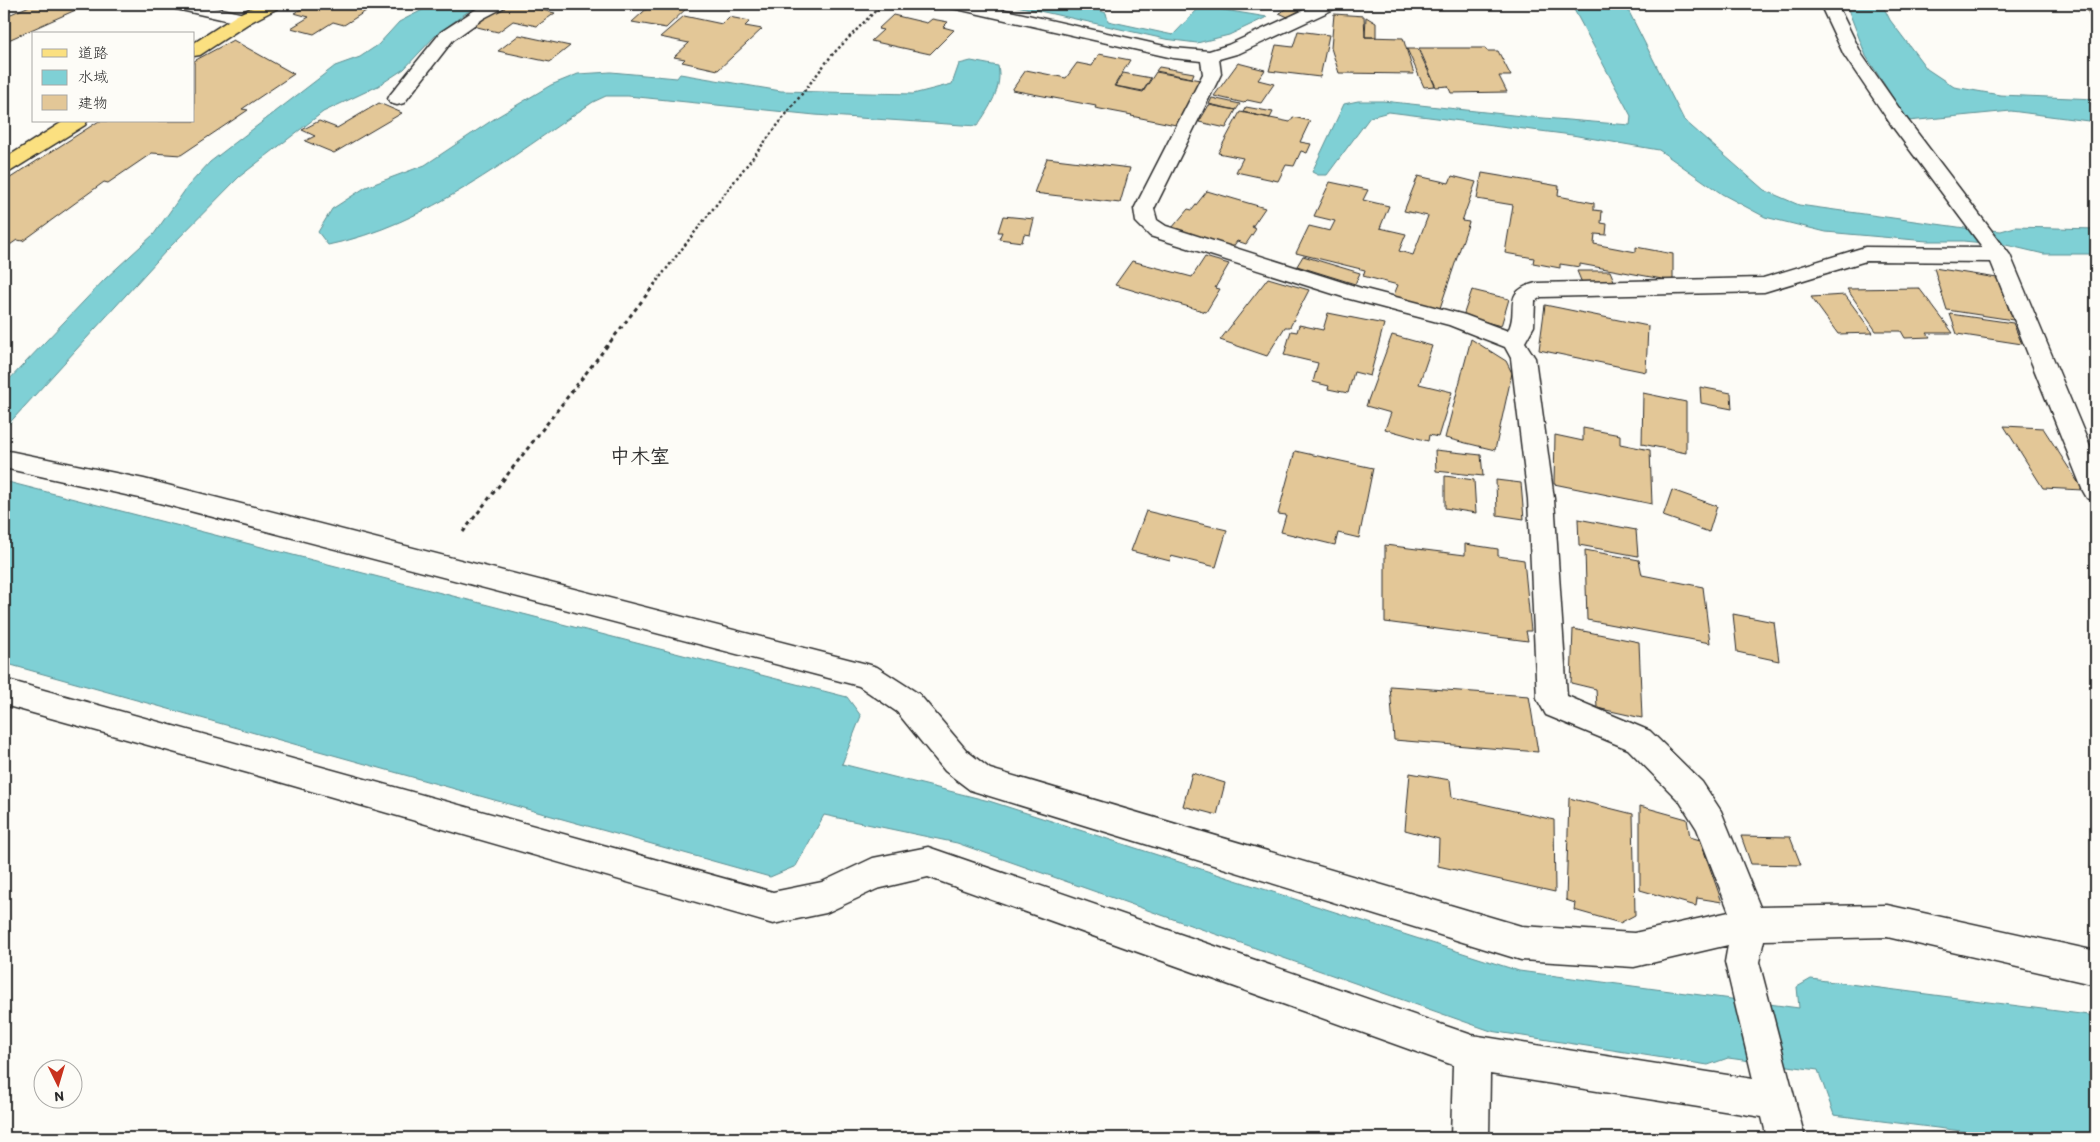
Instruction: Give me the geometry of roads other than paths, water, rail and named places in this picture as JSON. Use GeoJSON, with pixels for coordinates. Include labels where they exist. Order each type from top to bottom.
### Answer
{"type":"FeatureCollection","features":[{"type":"Feature","properties":{"kind":"main road"},"geometry":{"type":"LineString","coordinates":[[195,50],[243,19],[272,4]]}},
{"type":"Feature","properties":{"kind":"main road"},"geometry":{"type":"LineString","coordinates":[[4,167],[76,122]]}},
{"type":"Feature","properties":{"kind":"street"},"geometry":{"type":"LineString","coordinates":[[178,4],[243,19]]}},
{"type":"Feature","properties":{"kind":"street"},"geometry":{"type":"LineString","coordinates":[[397,98],[447,36],[478,14],[497,4]]}},
{"type":"Feature","properties":{"kind":"street"},"geometry":{"type":"LineString","coordinates":[[958,4],[1173,53],[1210,56],[1234,49],[1330,4]]}},
{"type":"Feature","properties":{"kind":"street"},"geometry":{"type":"LineString","coordinates":[[1828,4],[1858,62],[1899,122],[1999,255],[2096,491]]}},
{"type":"Feature","properties":{"kind":"street"},"geometry":{"type":"LineString","coordinates":[[1210,56],[1212,74],[1144,209],[1147,222],[1158,231],[1354,293],[1456,320],[1513,342],[1523,358],[1541,499],[1552,699],[1558,706],[1639,740],[1691,792],[1710,820],[1750,924],[1742,962],[1786,1138]]}},
{"type":"Feature","properties":{"kind":"street"},"geometry":{"type":"LineString","coordinates":[[1513,342],[1522,326],[1524,298],[1536,290],[1764,285],[1864,254],[1999,255]]}},
{"type":"Feature","properties":{"kind":"street"},"geometry":{"type":"LineString","coordinates":[[4,459],[144,489],[867,676],[908,703],[956,761],[981,780],[1521,943],[1634,950],[1750,924],[1887,921],[2096,968]]}},
{"type":"Feature","properties":{"kind":"street"},"geometry":{"type":"LineString","coordinates":[[4,692],[278,767],[773,908],[826,897],[872,874],[928,862],[1472,1053],[1776,1101]]}},
{"type":"Feature","properties":{"kind":"street"},"geometry":{"type":"LineString","coordinates":[[1470,1138],[1472,1053]]}},
{"type":"Feature","properties":{"kind":"water"},"geometry":{"type":"Polygon","coordinates":[[[434,4],[485,4],[466,13],[436,35],[404,69],[378,86],[323,112],[239,177],[166,251],[4,429],[4,385],[105,279],[154,234],[188,186],[210,162],[335,66],[360,57],[378,45],[399,22],[434,4]]]}},
{"type":"Feature","properties":{"kind":"water"},"geometry":{"type":"Polygon","coordinates":[[[1008,4],[1082,4],[1106,13],[1108,21],[1173,35],[1199,8],[1206,7],[1267,17],[1229,35],[1197,43],[1165,39],[1008,4]]]}},
{"type":"Feature","properties":{"kind":"water"},"geometry":{"type":"Polygon","coordinates":[[[1571,4],[1625,4],[1684,120],[1764,190],[1799,205],[1965,228],[2001,231],[2015,227],[2096,229],[2096,254],[2044,254],[2006,245],[1963,241],[1927,241],[1826,232],[1765,217],[1722,194],[1659,150],[1572,135],[1389,112],[1370,117],[1327,175],[1318,175],[1312,172],[1344,104],[1358,101],[1383,101],[1531,117],[1630,125],[1631,116],[1571,4]]]}},
{"type":"Feature","properties":{"kind":"water"},"geometry":{"type":"Polygon","coordinates":[[[1846,4],[1882,4],[1890,20],[1927,69],[1954,87],[2000,95],[2096,99],[2096,122],[2011,111],[1908,121],[1866,56],[1846,4]]]}},
{"type":"Feature","properties":{"kind":"water"},"geometry":{"type":"Polygon","coordinates":[[[971,61],[998,66],[999,74],[999,82],[994,98],[977,126],[815,115],[628,96],[606,96],[593,102],[467,187],[400,222],[328,245],[318,232],[332,209],[366,187],[425,165],[497,117],[551,85],[578,74],[611,72],[677,78],[680,74],[781,91],[913,94],[952,84],[959,64],[971,61]]]}},
{"type":"Feature","properties":{"kind":"water"},"geometry":{"type":"Polygon","coordinates":[[[4,481],[847,697],[861,716],[842,764],[989,801],[1519,971],[1799,1008],[1797,987],[1811,979],[2096,1016],[2096,1138],[2017,1138],[1834,1115],[1818,1070],[1728,1058],[1708,1065],[1491,1031],[957,843],[824,815],[796,866],[770,877],[4,663],[4,481]]]}},
{"type":"Feature","properties":{"kind":"district","name":"中木室"},"geometry":{"type":"Point","coordinates":[640,456]}}]}
